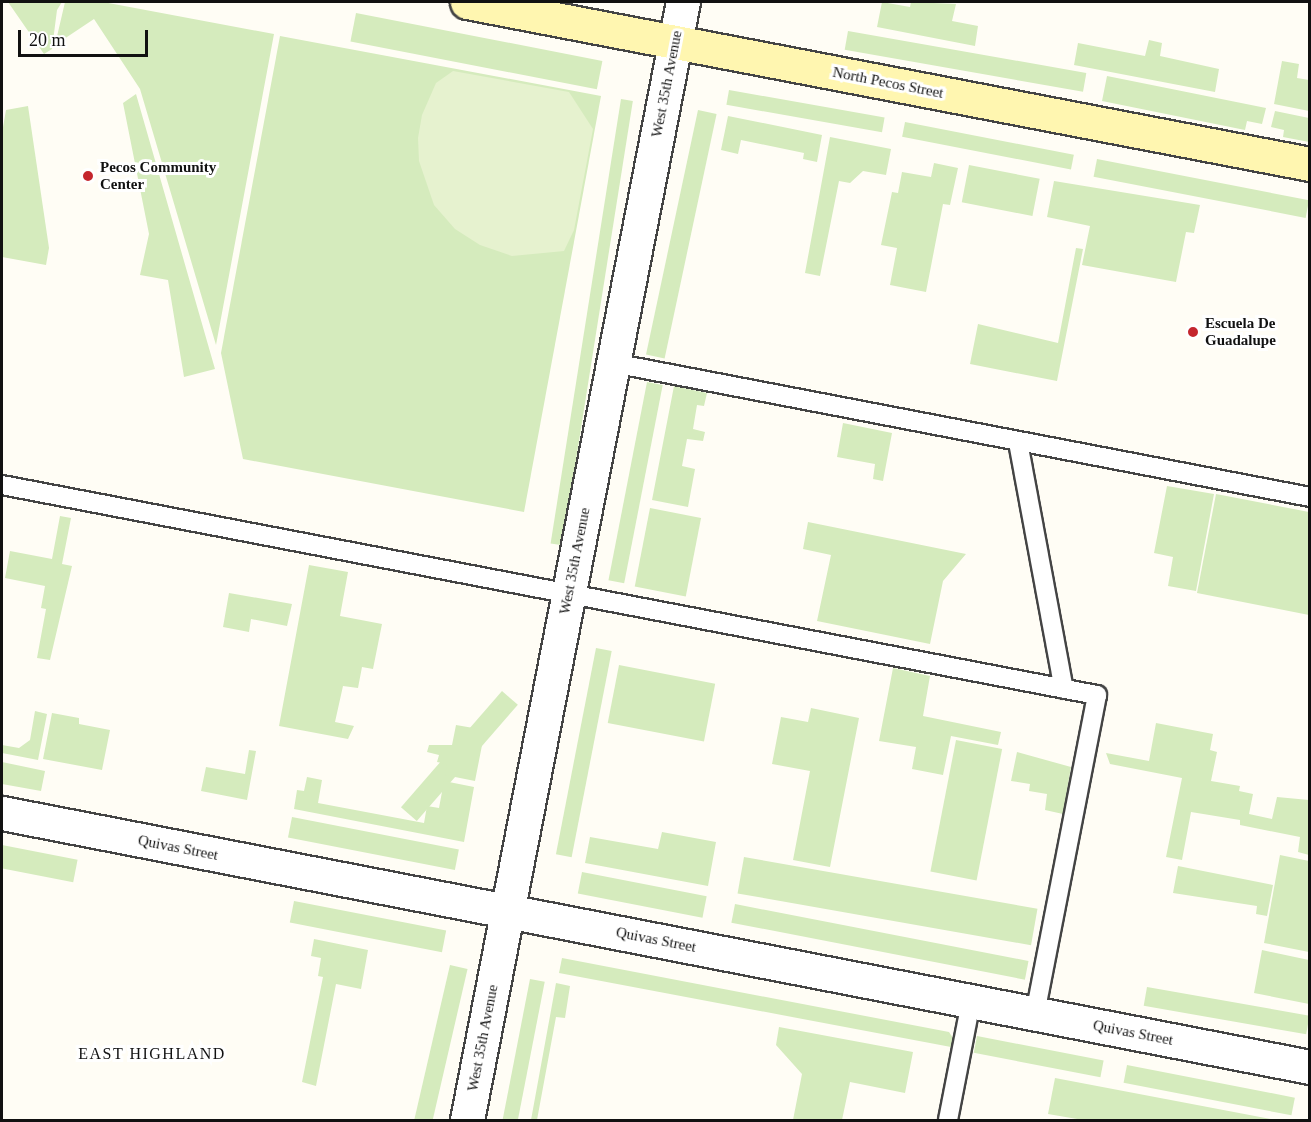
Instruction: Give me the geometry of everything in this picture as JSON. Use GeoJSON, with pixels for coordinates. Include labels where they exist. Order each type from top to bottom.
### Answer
{"type":"FeatureCollection","features":[{"type":"Feature","properties":{"kind":"street","name":"North Pecos Street"},"geometry":{"type":"LineString","coordinates":[[467,2],[1310,164]]}},
{"type":"Feature","properties":{"kind":"street","name":"West 35th Avenue"},"geometry":{"type":"LineString","coordinates":[[467,1120],[683,2]]}},
{"type":"Feature","properties":{"kind":"street","name":"Quivas Street"},"geometry":{"type":"LineString","coordinates":[[2,813],[1310,1067]]}},
{"type":"Feature","properties":{"kind":"lane"},"geometry":{"type":"LineString","coordinates":[[614,363],[1310,497]]}},
{"type":"Feature","properties":{"kind":"lane"},"geometry":{"type":"LineString","coordinates":[[1018,442],[1064,689]]}},
{"type":"Feature","properties":{"kind":"lane"},"geometry":{"type":"LineString","coordinates":[[2,484],[1097,695],[1035,1014]]}},
{"type":"Feature","properties":{"kind":"lane"},"geometry":{"type":"LineString","coordinates":[[948,1120],[970,1002]]}},
{"type":"Feature","properties":{"kind":"green space"},"geometry":{"type":"Polygon","coordinates":[[[8,2],[62,2],[57,10],[52,49],[44,54],[8,2]]]}},
{"type":"Feature","properties":{"kind":"green space"},"geometry":{"type":"Polygon","coordinates":[[[65,2],[103,2],[274,34],[216,345],[140,89],[94,19],[55,45],[65,2]]]}},
{"type":"Feature","properties":{"kind":"green space"},"geometry":{"type":"Polygon","coordinates":[[[882,2],[910,7],[911,2],[956,4],[952,21],[978,26],[975,46],[877,27],[882,2]]]}},
{"type":"Feature","properties":{"kind":"green space"},"geometry":{"type":"Polygon","coordinates":[[[356,13],[602,61],[597,89],[350,41],[356,13]]]}},
{"type":"Feature","properties":{"kind":"green space"},"geometry":{"type":"Polygon","coordinates":[[[848,31],[1086,73],[1083,92],[845,50],[848,31]]]}},
{"type":"Feature","properties":{"kind":"green space"},"geometry":{"type":"Polygon","coordinates":[[[280,36],[601,96],[524,512],[243,459],[221,353],[280,36]]]}},
{"type":"Feature","properties":{"kind":"green space"},"geometry":{"type":"Polygon","coordinates":[[[1149,40],[1162,43],[1160,56],[1219,69],[1215,92],[1074,65],[1078,43],[1145,56],[1149,40]]]}},
{"type":"Feature","properties":{"kind":"green space"},"geometry":{"type":"Polygon","coordinates":[[[1282,61],[1299,64],[1297,78],[1309,80],[1309,111],[1274,104],[1282,61]]]}},
{"type":"Feature","properties":{"kind":"green space"},"geometry":{"type":"Polygon","coordinates":[[[453,71],[569,92],[593,129],[574,230],[564,251],[512,256],[480,245],[455,229],[434,205],[419,161],[418,138],[422,115],[436,83],[453,71]]]}},
{"type":"Feature","properties":{"kind":"green space"},"geometry":{"type":"Polygon","coordinates":[[[1107,76],[1266,108],[1262,124],[1247,121],[1245,130],[1102,101],[1107,76]]]}},
{"type":"Feature","properties":{"kind":"green space"},"geometry":{"type":"Polygon","coordinates":[[[729,90],[885,117],[882,132],[726,105],[729,90]]]}},
{"type":"Feature","properties":{"kind":"green space"},"geometry":{"type":"Polygon","coordinates":[[[136,94],[215,369],[184,377],[168,280],[140,275],[149,234],[123,103],[136,94]]]}},
{"type":"Feature","properties":{"kind":"green space"},"geometry":{"type":"Polygon","coordinates":[[[621,99],[633,101],[562,545],[551,543],[621,99]]]}},
{"type":"Feature","properties":{"kind":"green space"},"geometry":{"type":"Polygon","coordinates":[[[28,106],[49,248],[46,265],[2,257],[2,133],[6,110],[28,106]]]}},
{"type":"Feature","properties":{"kind":"green space"},"geometry":{"type":"Polygon","coordinates":[[[698,110],[717,114],[665,358],[646,355],[698,110]]]}},
{"type":"Feature","properties":{"kind":"green space"},"geometry":{"type":"Polygon","coordinates":[[[1275,111],[1309,118],[1309,142],[1283,137],[1284,130],[1271,127],[1275,111]]]}},
{"type":"Feature","properties":{"kind":"green space"},"geometry":{"type":"Polygon","coordinates":[[[728,116],[822,135],[817,162],[803,159],[804,153],[741,140],[738,154],[721,150],[728,116]]]}},
{"type":"Feature","properties":{"kind":"green space"},"geometry":{"type":"Polygon","coordinates":[[[905,122],[1074,155],[1071,170],[902,137],[905,122]]]}},
{"type":"Feature","properties":{"kind":"green space"},"geometry":{"type":"Polygon","coordinates":[[[830,137],[891,149],[886,175],[863,171],[850,183],[839,181],[820,276],[805,273],[830,137]]]}},
{"type":"Feature","properties":{"kind":"green space"},"geometry":{"type":"Polygon","coordinates":[[[1097,159],[1309,200],[1306,218],[1094,177],[1097,159]]]}},
{"type":"Feature","properties":{"kind":"green space"},"geometry":{"type":"Polygon","coordinates":[[[934,163],[958,168],[950,205],[943,204],[926,292],[890,285],[897,248],[881,245],[892,192],[898,193],[902,172],[931,177],[934,163]]]}},
{"type":"Feature","properties":{"kind":"green space"},"geometry":{"type":"Polygon","coordinates":[[[969,165],[1040,179],[1032,216],[962,202],[969,165]]]}},
{"type":"Feature","properties":{"kind":"green space"},"geometry":{"type":"Polygon","coordinates":[[[1054,181],[1200,205],[1194,233],[1186,232],[1176,282],[1082,265],[1090,226],[1047,217],[1054,181]]]}},
{"type":"Feature","properties":{"kind":"green space"},"geometry":{"type":"Polygon","coordinates":[[[1076,248],[1083,249],[1057,381],[970,364],[978,324],[1058,343],[1076,248]]]}},
{"type":"Feature","properties":{"kind":"green space"},"geometry":{"type":"Polygon","coordinates":[[[647,382],[663,385],[624,583],[608,580],[647,382]]]}},
{"type":"Feature","properties":{"kind":"green space"},"geometry":{"type":"Polygon","coordinates":[[[674,386],[707,393],[704,406],[697,405],[693,429],[705,432],[703,441],[687,439],[682,466],[695,469],[688,507],[652,500],[674,386]]]}},
{"type":"Feature","properties":{"kind":"green space"},"geometry":{"type":"Polygon","coordinates":[[[843,423],[892,433],[883,481],[873,479],[875,464],[837,457],[843,423]]]}},
{"type":"Feature","properties":{"kind":"green space"},"geometry":{"type":"Polygon","coordinates":[[[1167,486],[1214,494],[1196,591],[1168,586],[1173,557],[1154,553],[1167,486]]]}},
{"type":"Feature","properties":{"kind":"green space"},"geometry":{"type":"Polygon","coordinates":[[[1216,494],[1309,512],[1309,615],[1197,593],[1216,494]]]}},
{"type":"Feature","properties":{"kind":"green space"},"geometry":{"type":"Polygon","coordinates":[[[650,508],[701,518],[686,596],[635,587],[650,508]]]}},
{"type":"Feature","properties":{"kind":"green space"},"geometry":{"type":"Polygon","coordinates":[[[60,516],[71,518],[62,564],[72,566],[50,660],[37,658],[46,609],[41,608],[45,586],[5,578],[10,551],[52,559],[60,516]]]}},
{"type":"Feature","properties":{"kind":"green space"},"geometry":{"type":"Polygon","coordinates":[[[808,522],[966,554],[943,581],[930,644],[817,621],[831,555],[803,549],[808,522]]]}},
{"type":"Feature","properties":{"kind":"green space"},"geometry":{"type":"Polygon","coordinates":[[[309,565],[348,572],[340,616],[382,624],[373,669],[362,667],[358,688],[343,686],[335,722],[354,726],[348,739],[279,726],[309,565]]]}},
{"type":"Feature","properties":{"kind":"green space"},"geometry":{"type":"Polygon","coordinates":[[[229,593],[292,604],[287,626],[251,619],[249,632],[223,627],[229,593]]]}},
{"type":"Feature","properties":{"kind":"green space"},"geometry":{"type":"Polygon","coordinates":[[[596,648],[612,651],[572,857],[556,854],[596,648]]]}},
{"type":"Feature","properties":{"kind":"green space"},"geometry":{"type":"Polygon","coordinates":[[[619,665],[715,684],[704,742],[608,723],[619,665]]]}},
{"type":"Feature","properties":{"kind":"green space"},"geometry":{"type":"Polygon","coordinates":[[[893,668],[930,676],[923,716],[1001,732],[998,745],[951,736],[943,775],[912,769],[916,747],[879,741],[893,668]]]}},
{"type":"Feature","properties":{"kind":"green space"},"geometry":{"type":"Polygon","coordinates":[[[502,691],[518,705],[417,821],[401,807],[502,691]]]}},
{"type":"Feature","properties":{"kind":"green space"},"geometry":{"type":"Polygon","coordinates":[[[811,708],[859,718],[830,867],[793,860],[810,771],[772,764],[781,717],[808,722],[811,708]]]}},
{"type":"Feature","properties":{"kind":"green space"},"geometry":{"type":"Polygon","coordinates":[[[35,711],[47,714],[38,760],[2,753],[2,745],[19,748],[30,740],[35,711]]]}},
{"type":"Feature","properties":{"kind":"green space"},"geometry":{"type":"Polygon","coordinates":[[[52,713],[79,718],[79,724],[110,730],[102,770],[43,759],[52,713]]]}},
{"type":"Feature","properties":{"kind":"green space"},"geometry":{"type":"Polygon","coordinates":[[[1156,723],[1213,734],[1210,750],[1217,752],[1211,781],[1240,786],[1239,791],[1253,794],[1249,814],[1272,819],[1277,797],[1309,800],[1309,855],[1298,852],[1300,837],[1240,825],[1240,820],[1191,812],[1182,860],[1166,857],[1182,778],[1110,764],[1106,753],[1149,761],[1156,723]]]}},
{"type":"Feature","properties":{"kind":"green space"},"geometry":{"type":"Polygon","coordinates":[[[456,725],[485,730],[475,781],[445,775],[447,764],[437,762],[439,755],[427,752],[429,745],[452,745],[456,725]]]}},
{"type":"Feature","properties":{"kind":"green space"},"geometry":{"type":"Polygon","coordinates":[[[956,740],[1002,749],[977,881],[930,872],[956,740]]]}},
{"type":"Feature","properties":{"kind":"green space"},"geometry":{"type":"Polygon","coordinates":[[[249,750],[256,751],[247,800],[201,791],[206,767],[245,774],[249,750]]]}},
{"type":"Feature","properties":{"kind":"green space"},"geometry":{"type":"Polygon","coordinates":[[[1017,752],[1071,767],[1063,814],[1045,810],[1047,794],[1029,791],[1030,784],[1011,781],[1017,752]]]}},
{"type":"Feature","properties":{"kind":"green space"},"geometry":{"type":"Polygon","coordinates":[[[2,762],[45,771],[41,791],[2,784],[2,762]]]}},
{"type":"Feature","properties":{"kind":"green space"},"geometry":{"type":"Polygon","coordinates":[[[307,777],[322,780],[318,803],[424,823],[427,806],[439,808],[444,781],[474,787],[464,842],[294,809],[297,790],[304,791],[307,777]]]}},
{"type":"Feature","properties":{"kind":"green space"},"geometry":{"type":"Polygon","coordinates":[[[292,817],[459,849],[455,870],[288,838],[292,817]]]}},
{"type":"Feature","properties":{"kind":"green space"},"geometry":{"type":"Polygon","coordinates":[[[662,832],[716,842],[708,886],[585,863],[590,837],[658,849],[662,832]]]}},
{"type":"Feature","properties":{"kind":"green space"},"geometry":{"type":"Polygon","coordinates":[[[2,845],[78,860],[73,882],[2,868],[2,845]]]}},
{"type":"Feature","properties":{"kind":"green space"},"geometry":{"type":"Polygon","coordinates":[[[1280,855],[1309,861],[1309,952],[1264,943],[1280,855]]]}},
{"type":"Feature","properties":{"kind":"green space"},"geometry":{"type":"Polygon","coordinates":[[[744,857],[1037,909],[1031,945],[738,893],[744,857]]]}},
{"type":"Feature","properties":{"kind":"green space"},"geometry":{"type":"Polygon","coordinates":[[[1178,866],[1273,885],[1267,916],[1256,914],[1257,906],[1173,893],[1178,866]]]}},
{"type":"Feature","properties":{"kind":"green space"},"geometry":{"type":"Polygon","coordinates":[[[582,872],[707,896],[702,918],[578,894],[582,872]]]}},
{"type":"Feature","properties":{"kind":"green space"},"geometry":{"type":"Polygon","coordinates":[[[294,901],[446,931],[442,952],[290,923],[294,901]]]}},
{"type":"Feature","properties":{"kind":"green space"},"geometry":{"type":"Polygon","coordinates":[[[735,904],[1029,961],[1025,980],[731,923],[735,904]]]}},
{"type":"Feature","properties":{"kind":"green space"},"geometry":{"type":"Polygon","coordinates":[[[314,939],[368,950],[361,989],[336,984],[316,1086],[302,1082],[323,977],[318,976],[321,958],[311,956],[314,939]]]}},
{"type":"Feature","properties":{"kind":"green space"},"geometry":{"type":"Polygon","coordinates":[[[1262,950],[1309,960],[1309,1004],[1254,993],[1262,950]]]}},
{"type":"Feature","properties":{"kind":"green space"},"geometry":{"type":"Polygon","coordinates":[[[562,958],[949,1032],[953,1038],[951,1047],[559,973],[562,958]]]}},
{"type":"Feature","properties":{"kind":"green space"},"geometry":{"type":"Polygon","coordinates":[[[450,965],[468,969],[433,1120],[414,1119],[450,965]]]}},
{"type":"Feature","properties":{"kind":"green space"},"geometry":{"type":"Polygon","coordinates":[[[530,979],[545,982],[518,1120],[503,1120],[530,979]]]}},
{"type":"Feature","properties":{"kind":"green space"},"geometry":{"type":"Polygon","coordinates":[[[556,983],[570,986],[565,1018],[556,1017],[537,1120],[531,1120],[556,983]]]}},
{"type":"Feature","properties":{"kind":"green space"},"geometry":{"type":"Polygon","coordinates":[[[1147,987],[1309,1016],[1306,1034],[1144,1006],[1147,987]]]}},
{"type":"Feature","properties":{"kind":"green space"},"geometry":{"type":"Polygon","coordinates":[[[779,1027],[913,1052],[905,1093],[850,1082],[842,1120],[793,1120],[802,1074],[776,1045],[779,1027]]]}},
{"type":"Feature","properties":{"kind":"green space"},"geometry":{"type":"Polygon","coordinates":[[[977,1036],[1104,1061],[1100,1077],[974,1053],[977,1036]]]}},
{"type":"Feature","properties":{"kind":"green space"},"geometry":{"type":"Polygon","coordinates":[[[1127,1065],[1295,1098],[1291,1115],[1124,1083],[1127,1065]]]}},
{"type":"Feature","properties":{"kind":"green space"},"geometry":{"type":"Polygon","coordinates":[[[1055,1078],[1276,1120],[1083,1120],[1048,1114],[1055,1078]]]}},
{"type":"Feature","properties":{"kind":"place","name":"Pecos Community Center"},"geometry":{"type":"Point","coordinates":[88,176]}},
{"type":"Feature","properties":{"kind":"place","name":"Escuela De Guadalupe"},"geometry":{"type":"Point","coordinates":[1193,332]}},
{"type":"Feature","properties":{"kind":"district","name":"EAST HIGHLAND"},"geometry":{"type":"Point","coordinates":[152,1054]}}]}
